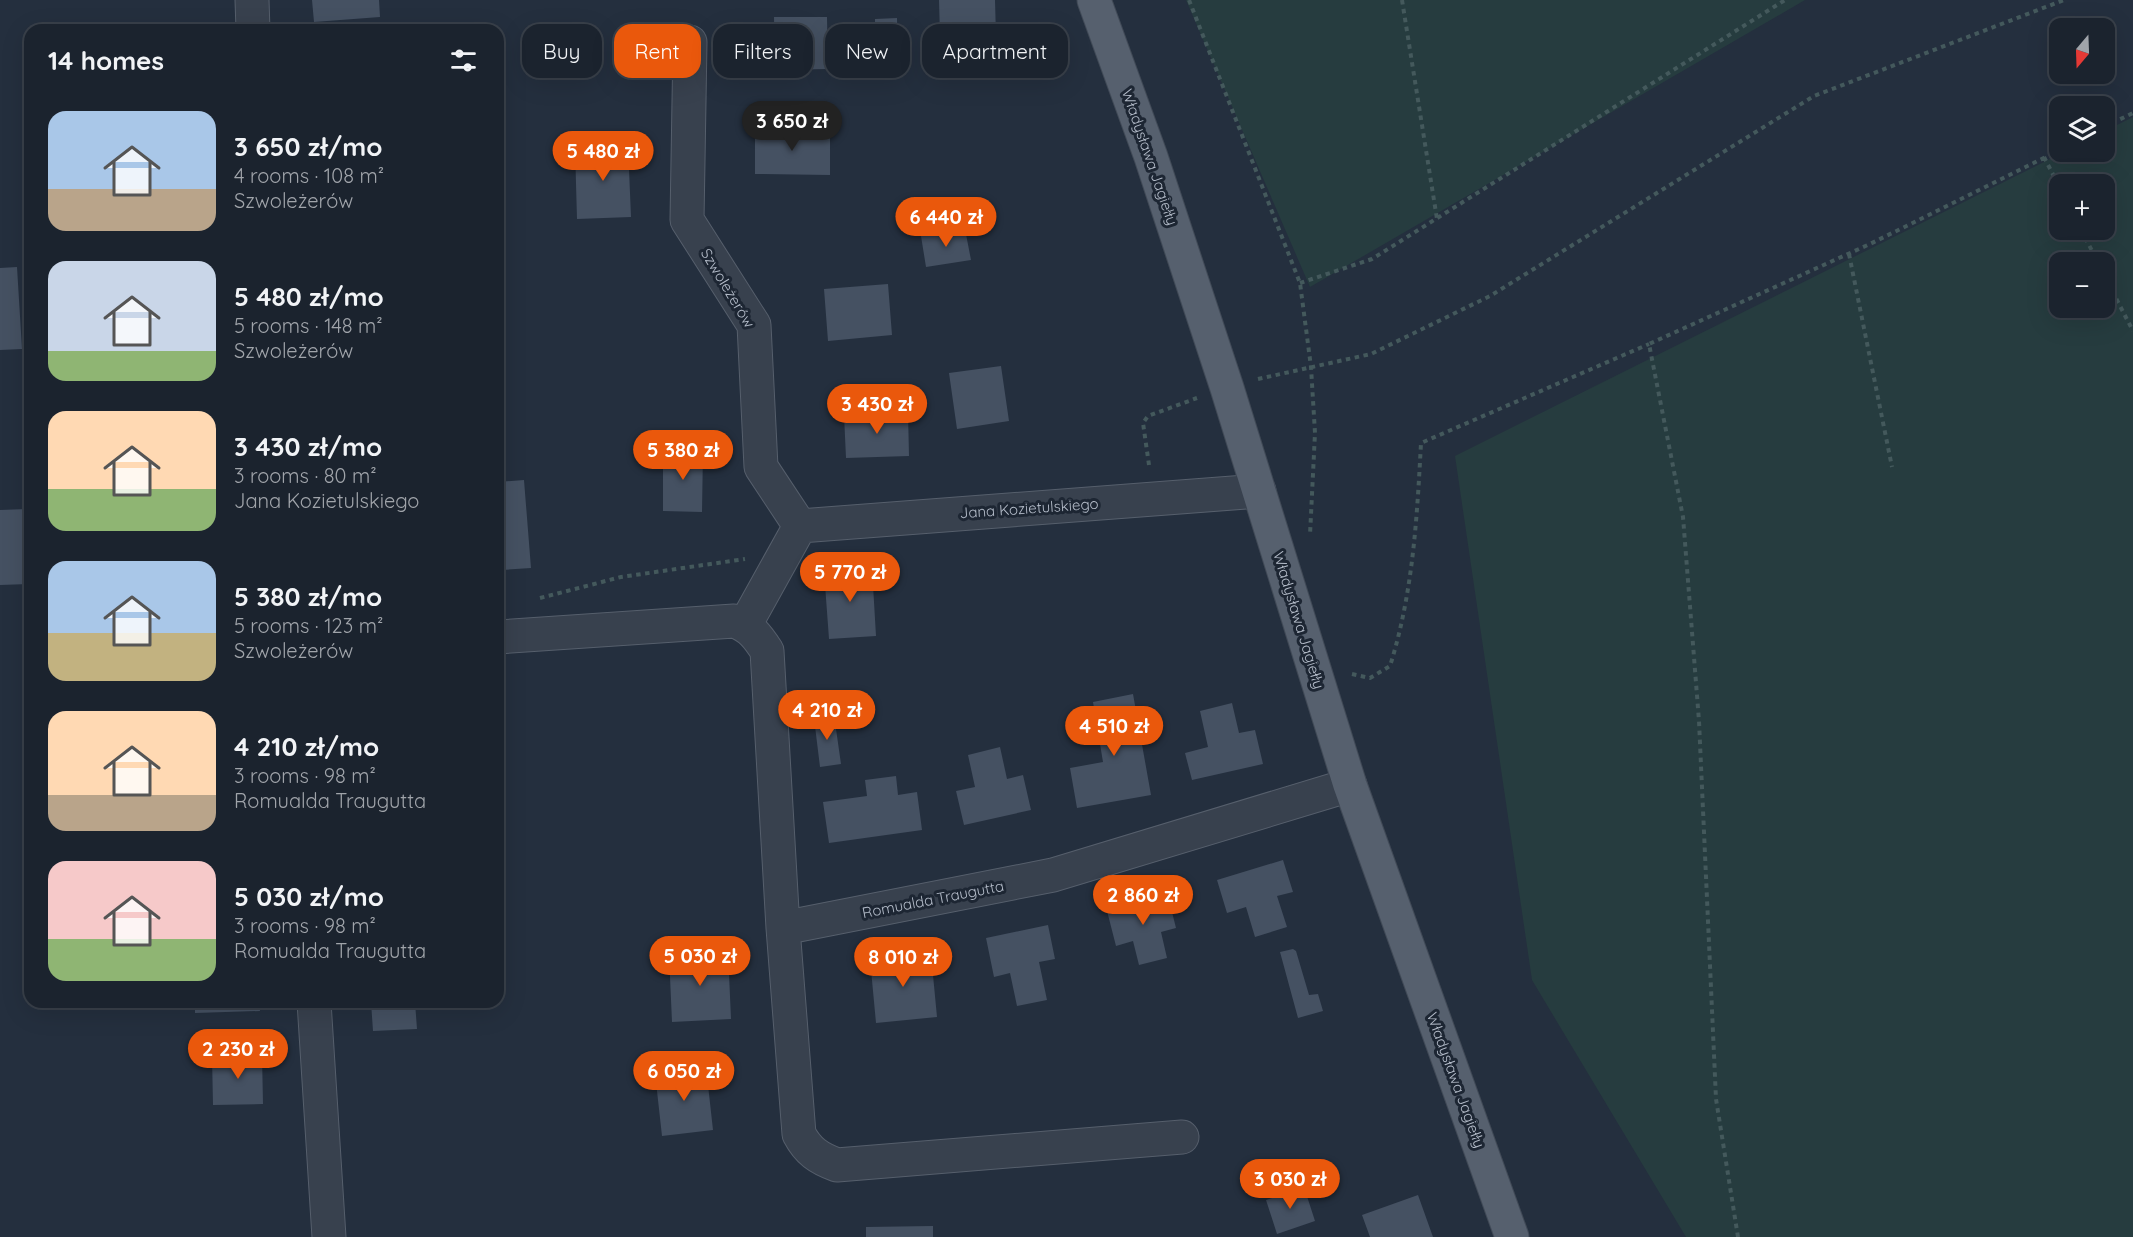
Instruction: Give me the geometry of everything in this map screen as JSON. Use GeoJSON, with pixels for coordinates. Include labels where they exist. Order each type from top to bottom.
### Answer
{"type":"FeatureCollection","features":[{"type":"Feature","properties":{"kind":"main road","name":"Władysława Jagiełły"},"geometry":{"type":"LineString","coordinates":[[1094,0],[1154,168],[1227,388],[1350,785],[1512,1237]]}},
{"type":"Feature","properties":{"kind":"street"},"geometry":{"type":"LineString","coordinates":[[252,0],[253,24]]}},
{"type":"Feature","properties":{"kind":"street","name":"Szwoleżerów"},"geometry":{"type":"LineString","coordinates":[[689,78],[687,220],[754,325],[761,467],[800,526]]}},
{"type":"Feature","properties":{"kind":"street","name":"Jana Kozietulskiego"},"geometry":{"type":"LineString","coordinates":[[800,526],[1259,491]]}},
{"type":"Feature","properties":{"kind":"street"},"geometry":{"type":"LineString","coordinates":[[745,625],[800,526]]}},
{"type":"Feature","properties":{"kind":"street"},"geometry":{"type":"LineString","coordinates":[[504,637],[734,621],[745,625],[758,637],[767,651],[783,928],[799,1134],[807,1148],[820,1159],[837,1164],[1182,1137]]}},
{"type":"Feature","properties":{"kind":"street","name":"Romualda Traugutta"},"geometry":{"type":"LineString","coordinates":[[783,928],[1053,875],[1350,785]]}},
{"type":"Feature","properties":{"kind":"street"},"geometry":{"type":"LineString","coordinates":[[314,1008],[329,1237]]}},
{"type":"Feature","properties":{"kind":"path"},"geometry":{"type":"LineString","coordinates":[[1188,0],[1300,283],[1311,367],[1315,433],[1310,537]]}},
{"type":"Feature","properties":{"kind":"path"},"geometry":{"type":"LineString","coordinates":[[1402,0],[1437,219]]}},
{"type":"Feature","properties":{"kind":"path"},"geometry":{"type":"LineString","coordinates":[[1300,283],[1372,259],[1785,0]]}},
{"type":"Feature","properties":{"kind":"path"},"geometry":{"type":"LineString","coordinates":[[1227,388],[1371,354],[1490,296],[1814,96],[2064,0]]}},
{"type":"Feature","properties":{"kind":"path"},"geometry":{"type":"LineString","coordinates":[[2115,122],[2133,113]]}},
{"type":"Feature","properties":{"kind":"path"},"geometry":{"type":"LineString","coordinates":[[1342,667],[1351,674],[1370,678],[1390,666],[1398,639],[1415,545],[1421,443],[1849,254],[2049,155]]}},
{"type":"Feature","properties":{"kind":"path"},"geometry":{"type":"LineString","coordinates":[[2044,157],[2053,174]]}},
{"type":"Feature","properties":{"kind":"path"},"geometry":{"type":"LineString","coordinates":[[1849,254],[1892,467]]}},
{"type":"Feature","properties":{"kind":"path"},"geometry":{"type":"LineString","coordinates":[[2115,296],[2133,331]]}},
{"type":"Feature","properties":{"kind":"path"},"geometry":{"type":"LineString","coordinates":[[1649,344],[1683,517],[1699,721],[1716,1099],[1738,1237]]}},
{"type":"Feature","properties":{"kind":"green space"},"geometry":{"type":"Polygon","coordinates":[[[1186,0],[1805,0],[1310,287],[1186,0]]]}},
{"type":"Feature","properties":{"kind":"green space"},"geometry":{"type":"Polygon","coordinates":[[[2133,117],[2133,1237],[1686,1237],[1532,980],[1455,456],[2049,159],[2049,162],[2115,162],[2115,126],[2133,117]]]}},
{"type":"Feature","properties":{"kind":"building"},"geometry":{"type":"Polygon","coordinates":[[[312,0],[379,0],[380,17],[314,22],[312,0]]]}},
{"type":"Feature","properties":{"kind":"building"},"geometry":{"type":"Polygon","coordinates":[[[939,0],[995,0],[996,24],[940,24],[939,0]]]}},
{"type":"Feature","properties":{"kind":"building"},"geometry":{"type":"Polygon","coordinates":[[[774,17],[827,17],[825,69],[813,69],[813,24],[774,24],[774,17]]]}},
{"type":"Feature","properties":{"kind":"building"},"geometry":{"type":"Polygon","coordinates":[[[897,18],[897,24],[875,24],[875,19],[897,18]]]}},
{"type":"Feature","properties":{"kind":"building"},"geometry":{"type":"Polygon","coordinates":[[[755,128],[830,129],[830,175],[755,174],[755,128]]]}},
{"type":"Feature","properties":{"kind":"building"},"geometry":{"type":"Polygon","coordinates":[[[628,145],[631,217],[577,219],[575,148],[628,145]]]}},
{"type":"Feature","properties":{"kind":"building"},"geometry":{"type":"Polygon","coordinates":[[[965,229],[971,260],[926,267],[921,236],[965,229]]]}},
{"type":"Feature","properties":{"kind":"building"},"geometry":{"type":"Polygon","coordinates":[[[17,267],[22,349],[0,350],[0,268],[17,267]]]}},
{"type":"Feature","properties":{"kind":"building"},"geometry":{"type":"Polygon","coordinates":[[[888,284],[892,335],[828,341],[824,289],[888,284]]]}},
{"type":"Feature","properties":{"kind":"building"},"geometry":{"type":"Polygon","coordinates":[[[1001,366],[1009,421],[957,429],[949,373],[1001,366]]]}},
{"type":"Feature","properties":{"kind":"building"},"geometry":{"type":"Polygon","coordinates":[[[504,394],[506,454],[504,454],[504,394]]]}},
{"type":"Feature","properties":{"kind":"building"},"geometry":{"type":"Polygon","coordinates":[[[908,412],[909,456],[846,458],[844,415],[908,412]]]}},
{"type":"Feature","properties":{"kind":"building"},"geometry":{"type":"Polygon","coordinates":[[[663,450],[703,451],[702,512],[663,511],[663,450]]]}},
{"type":"Feature","properties":{"kind":"building"},"geometry":{"type":"Polygon","coordinates":[[[524,480],[531,568],[504,570],[504,482],[524,480]]]}},
{"type":"Feature","properties":{"kind":"building"},"geometry":{"type":"Polygon","coordinates":[[[24,509],[24,584],[0,585],[0,510],[24,509]]]}},
{"type":"Feature","properties":{"kind":"building"},"geometry":{"type":"Polygon","coordinates":[[[872,568],[876,636],[829,639],[824,571],[872,568]]]}},
{"type":"Feature","properties":{"kind":"building"},"geometry":{"type":"Polygon","coordinates":[[[1133,694],[1151,795],[1077,808],[1070,768],[1103,762],[1093,702],[1133,694]]]}},
{"type":"Feature","properties":{"kind":"building"},"geometry":{"type":"Polygon","coordinates":[[[1232,703],[1239,733],[1255,730],[1263,764],[1192,780],[1185,753],[1208,747],[1200,711],[1232,703]]]}},
{"type":"Feature","properties":{"kind":"building"},"geometry":{"type":"Polygon","coordinates":[[[834,715],[841,764],[820,767],[814,718],[834,715]]]}},
{"type":"Feature","properties":{"kind":"building"},"geometry":{"type":"Polygon","coordinates":[[[1000,747],[1007,779],[1023,775],[1031,810],[964,825],[956,791],[975,787],[968,755],[1000,747]]]}},
{"type":"Feature","properties":{"kind":"building"},"geometry":{"type":"Polygon","coordinates":[[[896,776],[898,795],[917,792],[922,830],[829,843],[823,802],[867,796],[865,780],[896,776]]]}},
{"type":"Feature","properties":{"kind":"building"},"geometry":{"type":"Polygon","coordinates":[[[1283,860],[1293,892],[1277,896],[1287,927],[1255,937],[1246,907],[1227,913],[1217,880],[1283,860]]]}},
{"type":"Feature","properties":{"kind":"building"},"geometry":{"type":"Polygon","coordinates":[[[1167,892],[1176,928],[1161,932],[1167,958],[1139,965],[1133,941],[1116,946],[1106,907],[1167,892]]]}},
{"type":"Feature","properties":{"kind":"building"},"geometry":{"type":"Polygon","coordinates":[[[1048,925],[1055,959],[1039,962],[1047,1000],[1017,1006],[1010,973],[994,977],[986,938],[1048,925]]]}},
{"type":"Feature","properties":{"kind":"building"},"geometry":{"type":"Polygon","coordinates":[[[1293,949],[1296,951],[1309,995],[1318,994],[1323,1011],[1298,1018],[1280,952],[1293,949]]]}},
{"type":"Feature","properties":{"kind":"building"},"geometry":{"type":"Polygon","coordinates":[[[728,951],[731,1019],[672,1022],[669,954],[728,951]]]}},
{"type":"Feature","properties":{"kind":"building"},"geometry":{"type":"Polygon","coordinates":[[[931,954],[937,1017],[876,1023],[870,959],[931,954]]]}},
{"type":"Feature","properties":{"kind":"building"},"geometry":{"type":"Polygon","coordinates":[[[195,1008],[260,1008],[260,1011],[195,1013],[195,1008]]]}},
{"type":"Feature","properties":{"kind":"building"},"geometry":{"type":"Polygon","coordinates":[[[371,1008],[415,1008],[417,1029],[373,1031],[371,1008]]]}},
{"type":"Feature","properties":{"kind":"building"},"geometry":{"type":"Polygon","coordinates":[[[262,1055],[263,1104],[213,1105],[212,1056],[262,1055]]]}},
{"type":"Feature","properties":{"kind":"building"},"geometry":{"type":"Polygon","coordinates":[[[706,1067],[713,1130],[662,1136],[655,1073],[706,1067]]]}},
{"type":"Feature","properties":{"kind":"building"},"geometry":{"type":"Polygon","coordinates":[[[1304,1187],[1315,1221],[1277,1234],[1266,1200],[1304,1187]]]}},
{"type":"Feature","properties":{"kind":"building"},"geometry":{"type":"Polygon","coordinates":[[[1418,1195],[1433,1237],[1370,1237],[1362,1215],[1418,1195]]]}},
{"type":"Feature","properties":{"kind":"building"},"geometry":{"type":"Polygon","coordinates":[[[933,1226],[933,1237],[866,1237],[866,1227],[933,1226]]]}}]}
